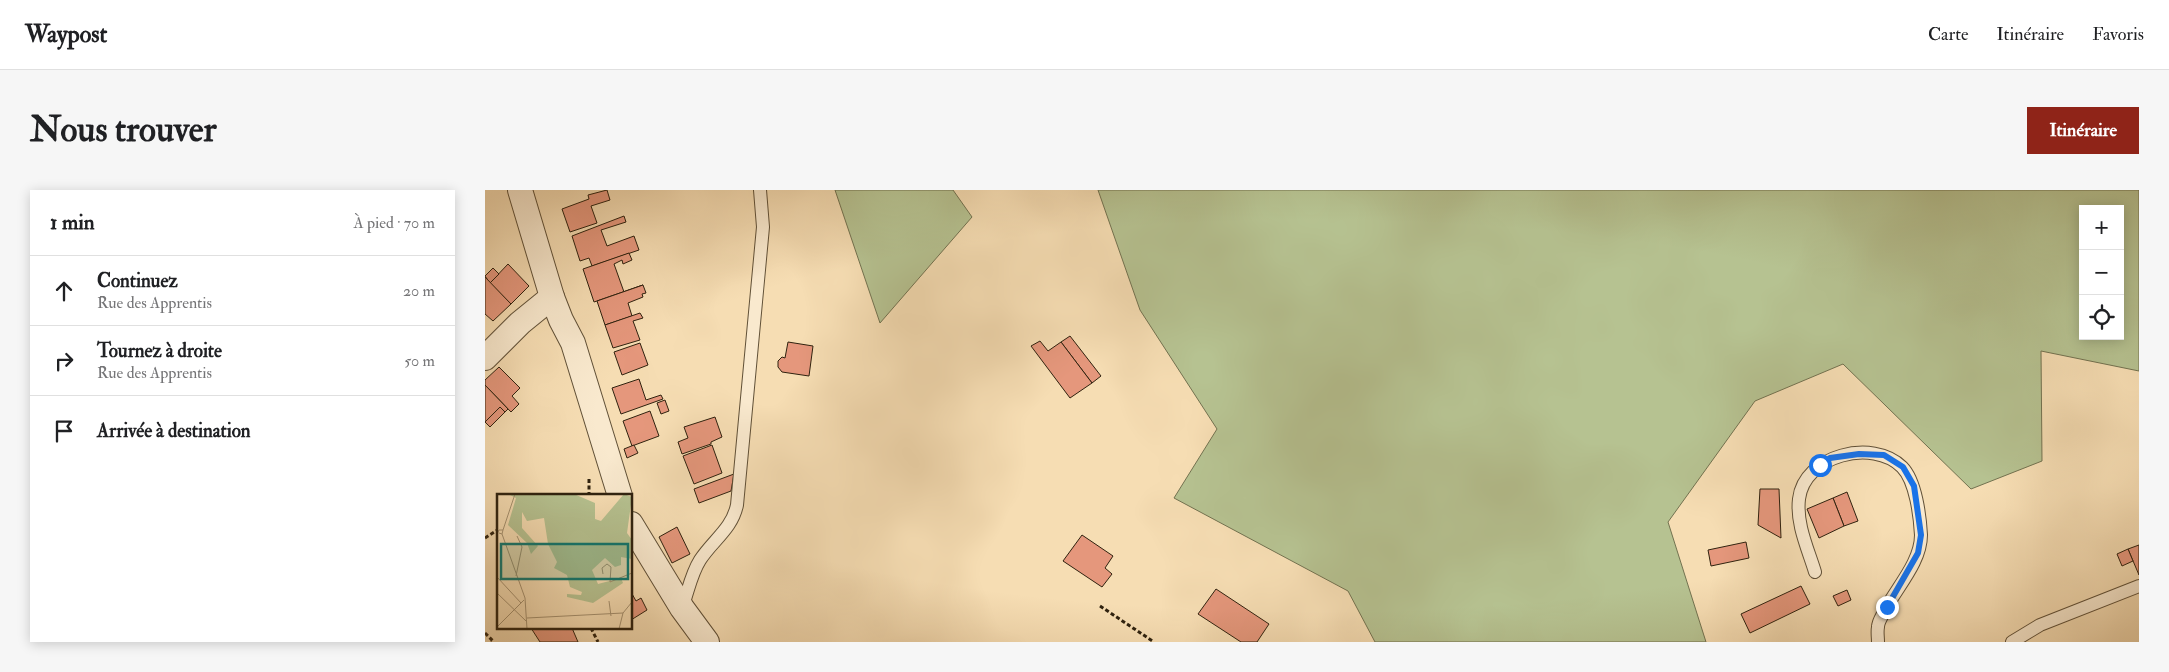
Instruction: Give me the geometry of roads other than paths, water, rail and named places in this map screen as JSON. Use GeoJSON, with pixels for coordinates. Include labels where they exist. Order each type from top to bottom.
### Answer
{"type":"FeatureCollection","features":[{"type":"Feature","properties":{"kind":"street"},"geometry":{"type":"LineString","coordinates":[[519,190],[552,297],[573,343],[618,494]]}},
{"type":"Feature","properties":{"kind":"street"},"geometry":{"type":"LineString","coordinates":[[485,358],[520,323],[552,297]]}},
{"type":"Feature","properties":{"kind":"street"},"geometry":{"type":"LineString","coordinates":[[633,527],[683,608],[707,642]]}},
{"type":"Feature","properties":{"kind":"lane"},"geometry":{"type":"LineString","coordinates":[[683,608],[700,560],[728,529],[735,516],[763,227],[761,190]]}},
{"type":"Feature","properties":{"kind":"lane"},"geometry":{"type":"LineString","coordinates":[[1815,572],[1801,530],[1799,516],[1799,497],[1806,480],[1820,465],[1830,458],[1859,454],[1884,455],[1903,467],[1914,486],[1921,535],[1918,553],[1877,625],[1878,642]]}},
{"type":"Feature","properties":{"kind":"lane"},"geometry":{"type":"LineString","coordinates":[[2012,642],[2040,625],[2139,586]]}}]}
